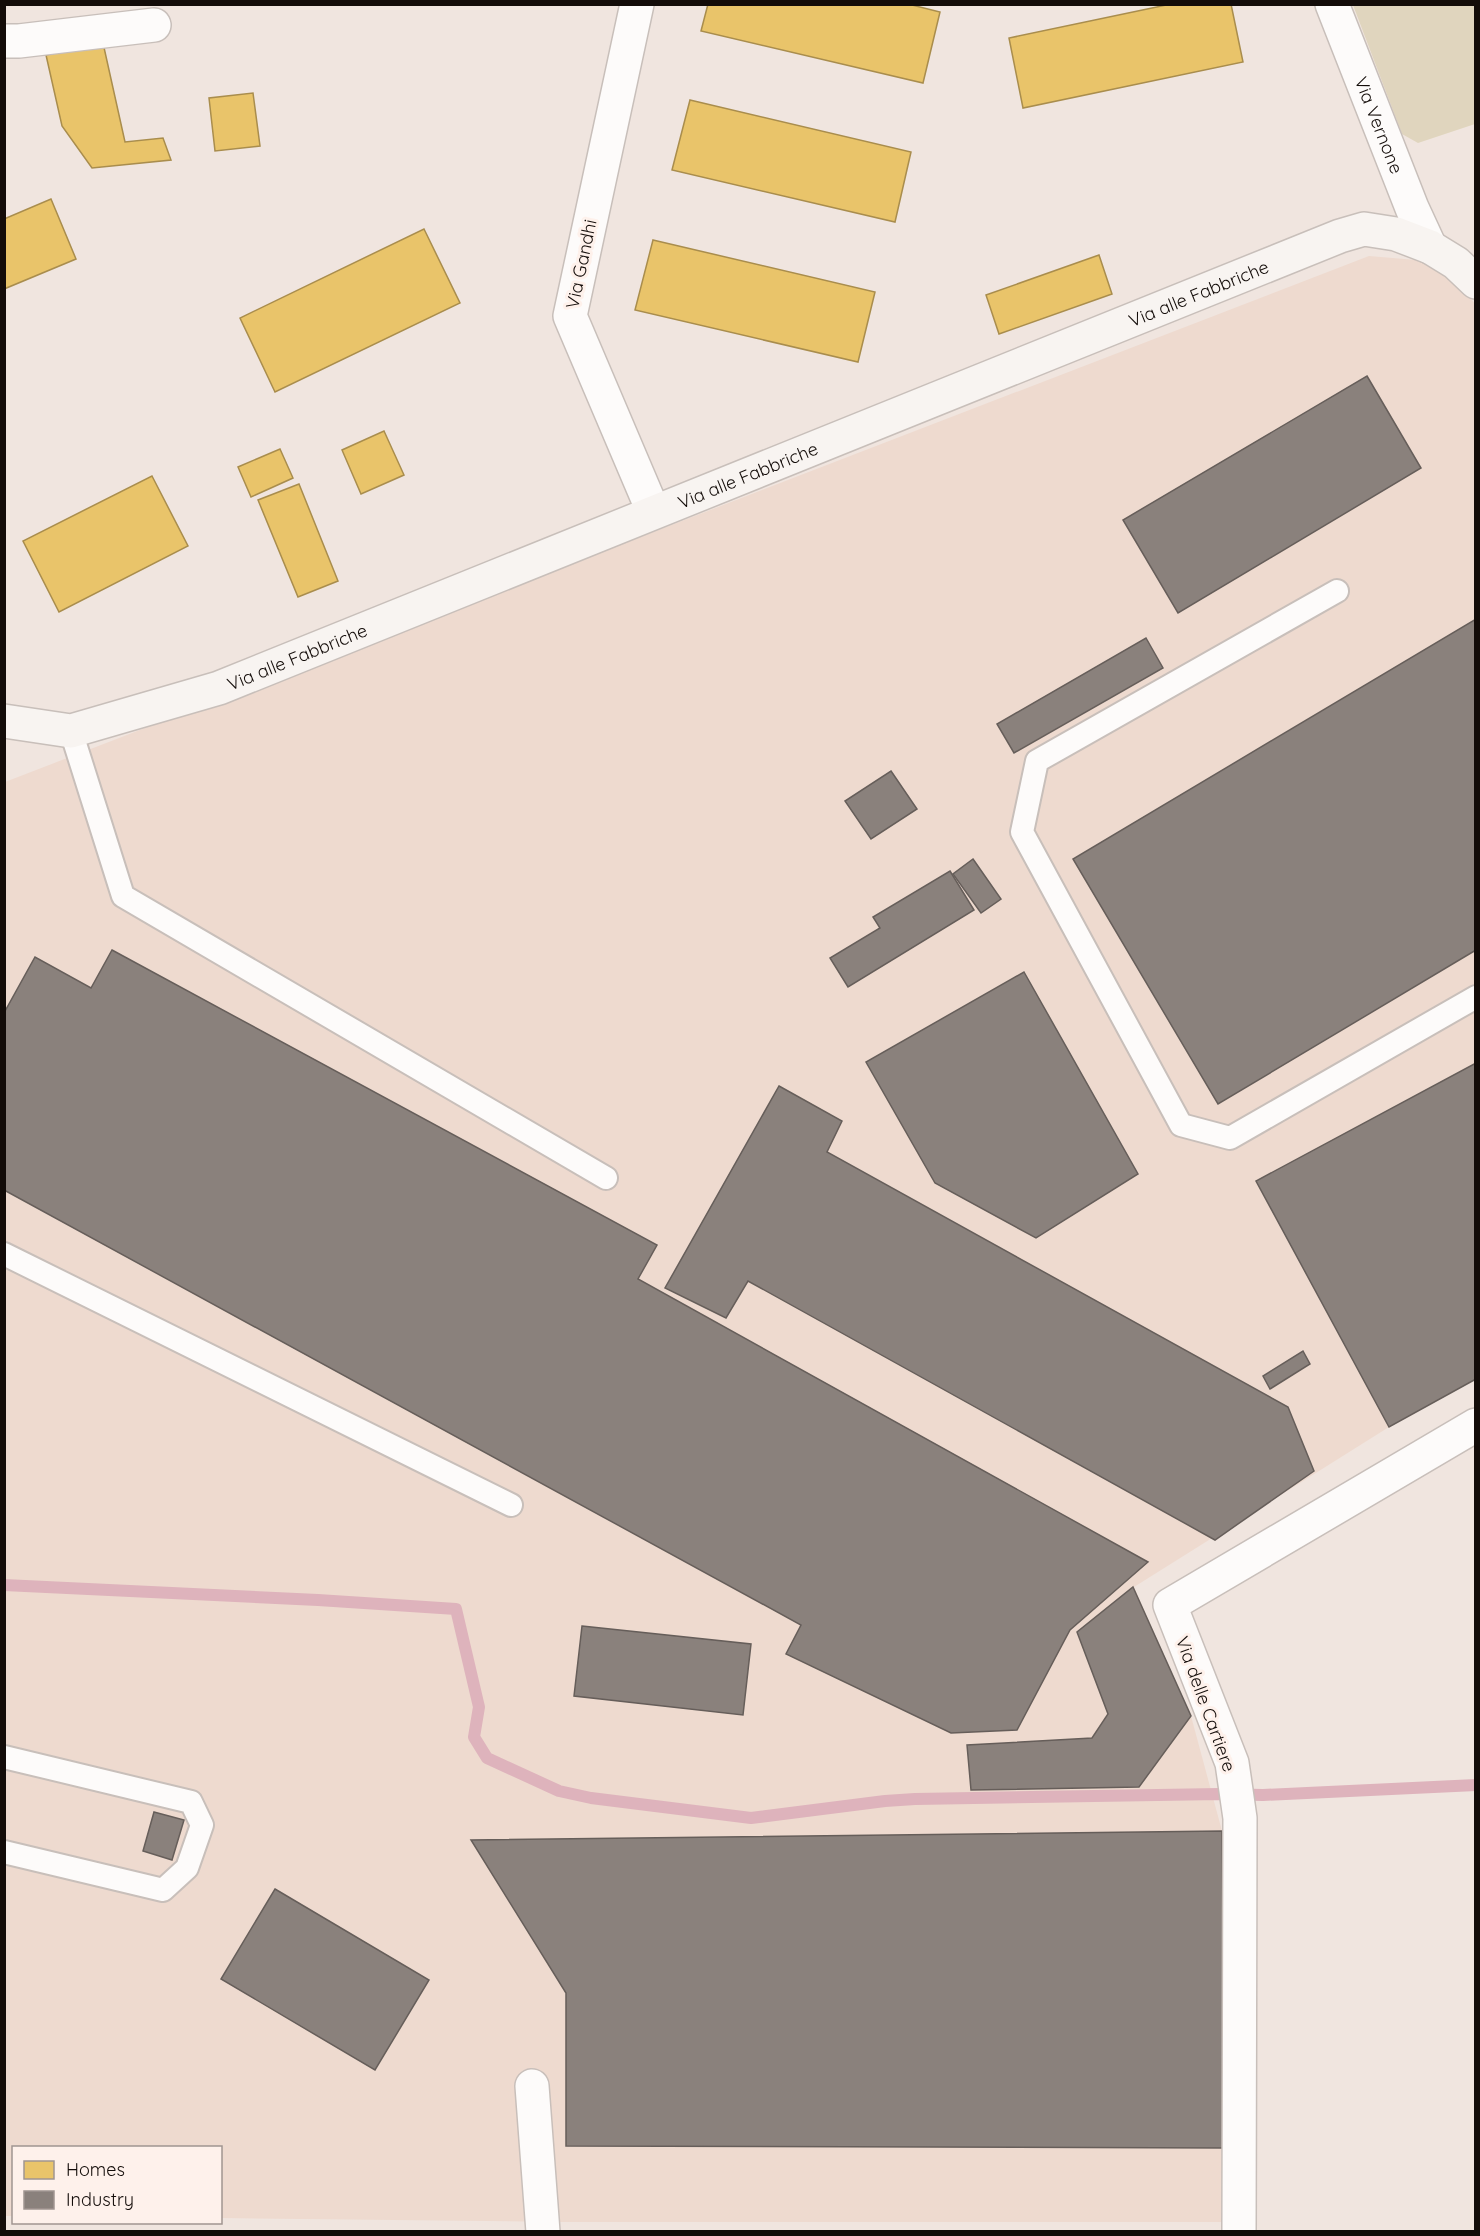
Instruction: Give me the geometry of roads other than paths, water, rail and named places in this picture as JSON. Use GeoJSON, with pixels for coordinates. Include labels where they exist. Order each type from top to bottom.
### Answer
{"type":"FeatureCollection","features":[{"type":"Feature","properties":{"kind":"street","name":"Via Gandhi"},"geometry":{"type":"LineString","coordinates":[[637,4],[570,316],[653,511]]}},
{"type":"Feature","properties":{"kind":"street","name":"Via Vernone"},"geometry":{"type":"LineString","coordinates":[[1332,4],[1412,208],[1430,247]]}},
{"type":"Feature","properties":{"kind":"street"},"geometry":{"type":"LineString","coordinates":[[4,41],[154,25]]}},
{"type":"Feature","properties":{"kind":"street","name":"Via alle Fabbriche"},"geometry":{"type":"LineString","coordinates":[[4,721],[70,731],[219,688],[653,511],[1340,236],[1364,229],[1396,234],[1430,247],[1455,263],[1476,282]]}},
{"type":"Feature","properties":{"kind":"street","name":"Via delle Cartiere"},"geometry":{"type":"LineString","coordinates":[[1239,2232],[1240,1818],[1232,1763],[1170,1605],[1476,1425]]}},
{"type":"Feature","properties":{"kind":"street"},"geometry":{"type":"LineString","coordinates":[[532,2086],[543,2232]]}},
{"type":"Feature","properties":{"kind":"lane"},"geometry":{"type":"LineString","coordinates":[[1337,591],[1037,761],[1022,832],[1181,1125],[1230,1138],[1476,997]]}},
{"type":"Feature","properties":{"kind":"lane"},"geometry":{"type":"LineString","coordinates":[[70,731],[123,896],[606,1178]]}},
{"type":"Feature","properties":{"kind":"lane"},"geometry":{"type":"LineString","coordinates":[[4,1254],[511,1505]]}},
{"type":"Feature","properties":{"kind":"lane"},"geometry":{"type":"LineString","coordinates":[[4,1757],[191,1802],[202,1825],[187,1868],[163,1890],[4,1852]]}},
{"type":"Feature","properties":{"kind":"waterway"},"geometry":{"type":"LineString","coordinates":[[4,1585],[456,1609],[479,1707],[474,1737],[487,1758],[559,1791],[591,1798],[751,1818],[915,1799],[1263,1795],[1476,1785]]}}]}
